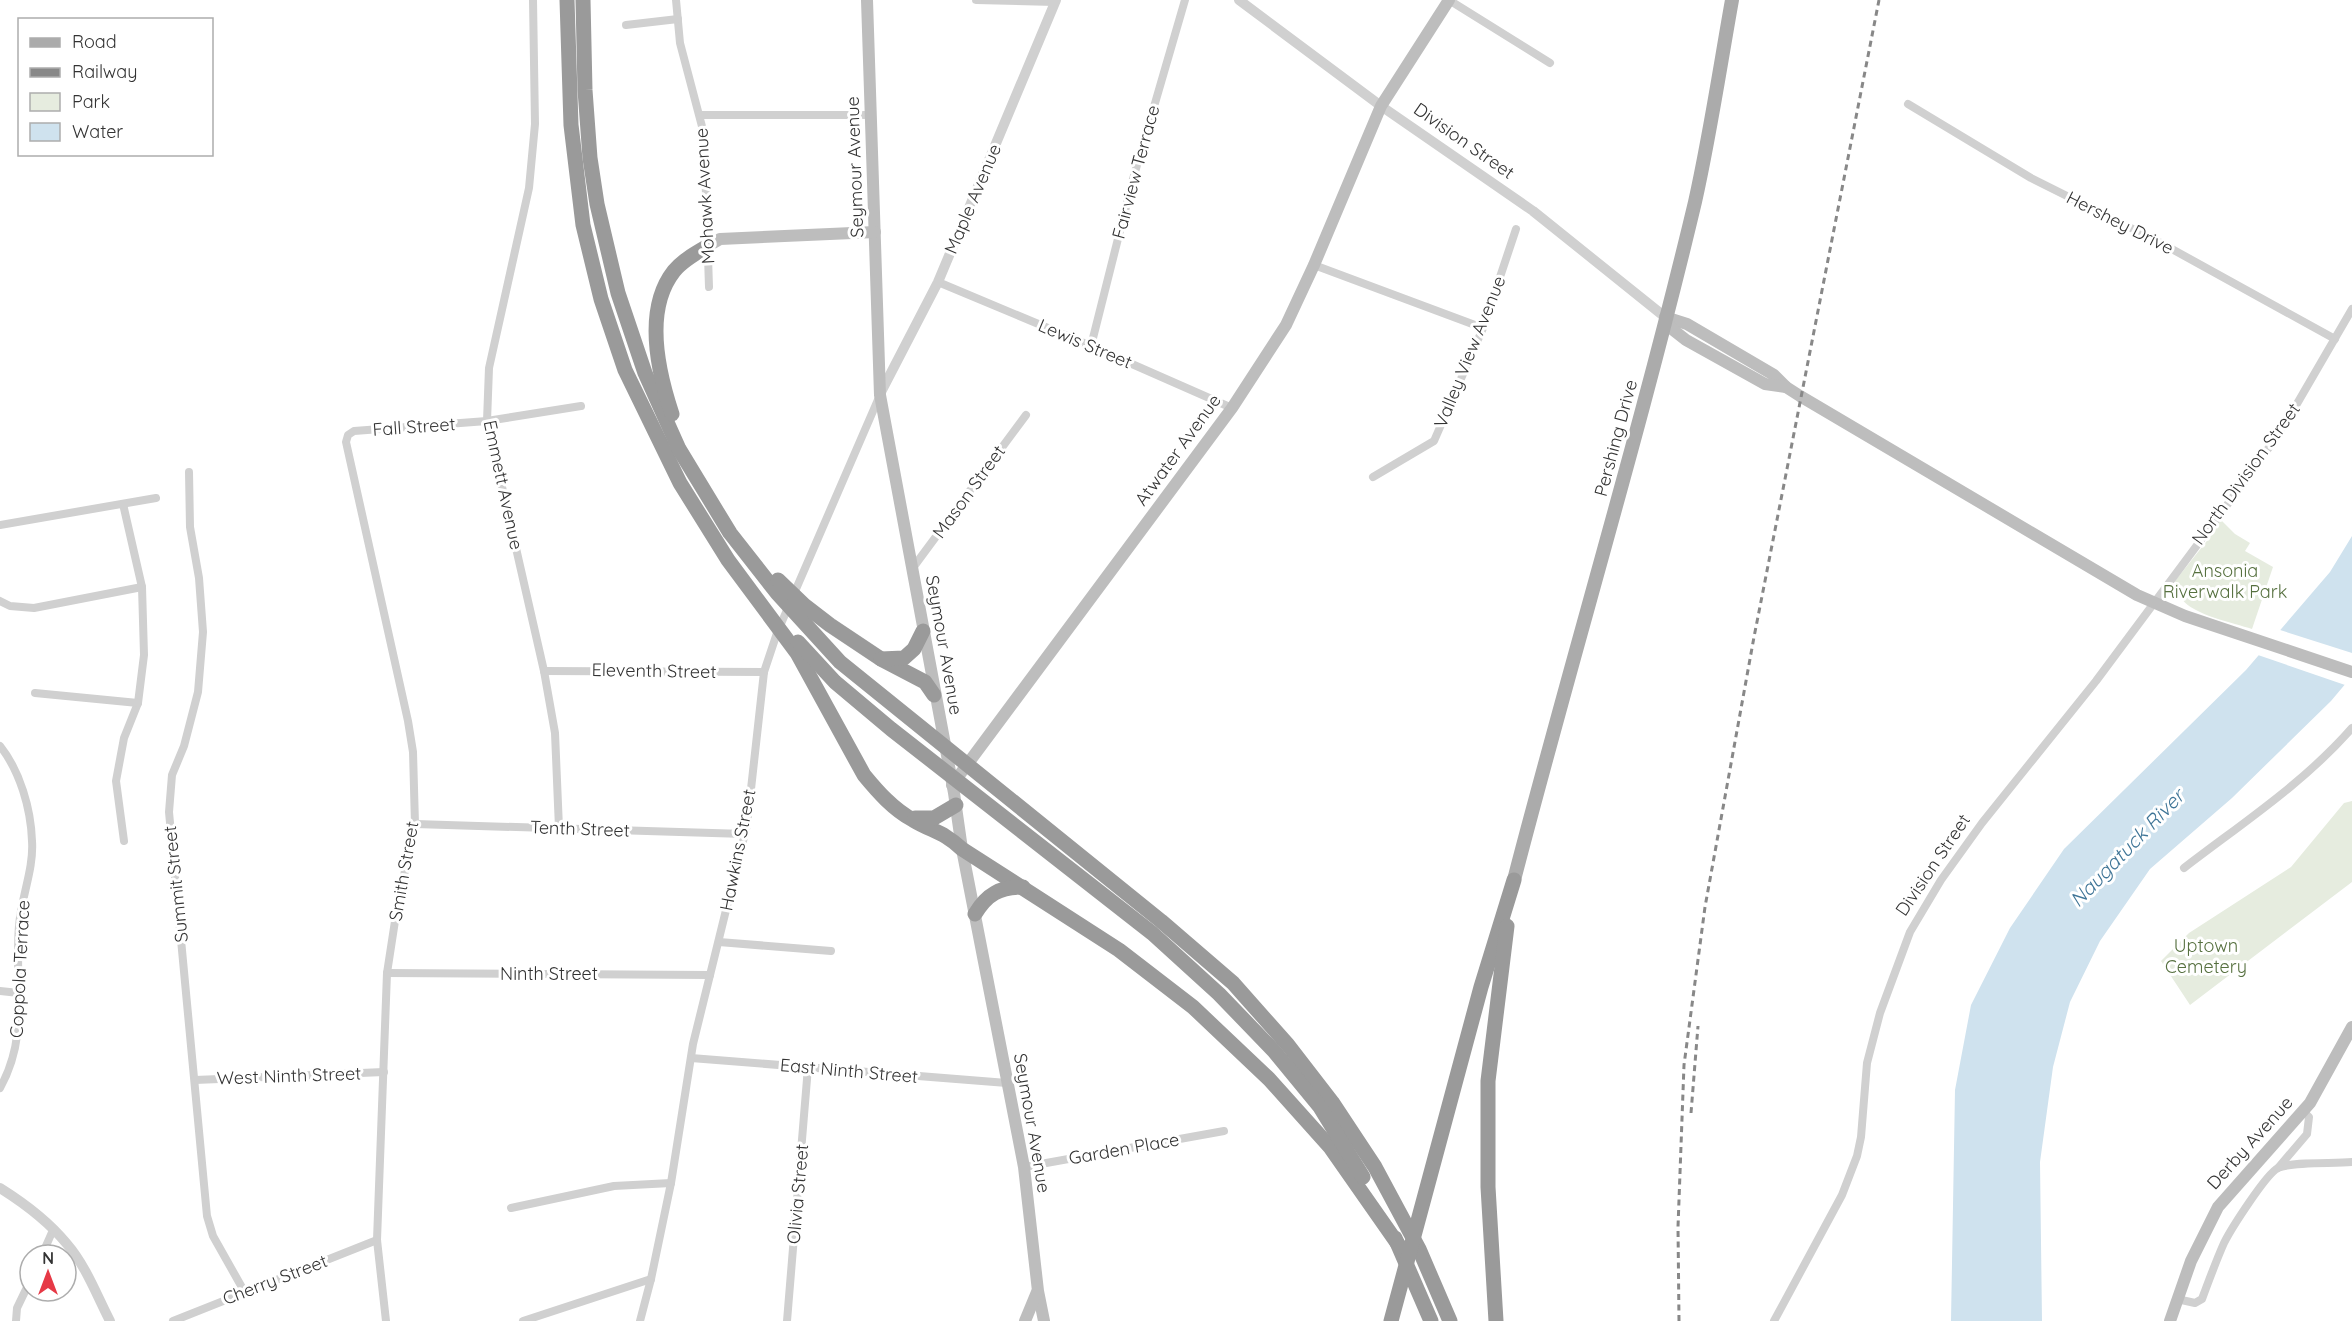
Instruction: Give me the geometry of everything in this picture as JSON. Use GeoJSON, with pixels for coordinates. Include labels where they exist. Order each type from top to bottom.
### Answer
{"type":"FeatureCollection","features":[{"type":"Feature","properties":{"kind":"highway"},"geometry":{"type":"LineString","coordinates":[[567,0],[571,125],[576,177],[583,225],[601,299],[617,348],[640,403],[680,483],[728,560],[797,653],[864,775],[887,801],[907,816],[945,834],[962,849],[1119,950],[1192,1007],[1269,1079],[1374,1192]]}},
{"type":"Feature","properties":{"kind":"highway"},"geometry":{"type":"LineString","coordinates":[[583,0],[587,124],[597,204],[606,249],[645,373],[680,449],[730,533],[777,593],[840,662],[1161,921],[1233,983],[1288,1045],[1332,1102],[1400,1246],[1431,1321]]}},
{"type":"Feature","properties":{"kind":"highway"},"geometry":{"type":"LineString","coordinates":[[680,449],[661,372],[657,334],[658,311],[661,294],[674,272],[681,264],[708,246]]}},
{"type":"Feature","properties":{"kind":"highway"},"geometry":{"type":"LineString","coordinates":[[730,533],[804,605],[830,626],[881,659],[925,682],[934,695]]}},
{"type":"Feature","properties":{"kind":"highway"},"geometry":{"type":"LineString","coordinates":[[728,560],[788,632],[835,682],[891,729],[1152,933],[1219,994],[1274,1051],[1320,1107],[1374,1192],[1419,1249],[1450,1321]]}},
{"type":"Feature","properties":{"kind":"highway"},"geometry":{"type":"LineString","coordinates":[[881,659],[904,658],[914,649],[923,631]]}},
{"type":"Feature","properties":{"kind":"highway"},"geometry":{"type":"LineString","coordinates":[[907,816],[922,819],[934,818],[954,794]]}},
{"type":"Feature","properties":{"kind":"highway"},"geometry":{"type":"LineString","coordinates":[[1391,1321],[1480,987],[1514,880]]}},
{"type":"Feature","properties":{"kind":"highway"},"geometry":{"type":"LineString","coordinates":[[1496,1321],[1488,1187],[1488,1081],[1514,880]]}},
{"type":"Feature","properties":{"kind":"highway"},"geometry":{"type":"LineString","coordinates":[[975,914],[983,902],[998,890],[1010,887],[1024,888]]}},
{"type":"Feature","properties":{"kind":"main road","name":"Seymour Avenue"},"geometry":{"type":"LineString","coordinates":[[867,0],[880,395],[954,794],[962,849],[1024,1167],[1038,1291],[1044,1321]]}},
{"type":"Feature","properties":{"kind":"main road","name":"Atwater Avenue"},"geometry":{"type":"LineString","coordinates":[[954,794],[975,753],[1232,408],[1286,326],[1381,106],[1449,0]]}},
{"type":"Feature","properties":{"kind":"main road","name":"Pershing Drive"},"geometry":{"type":"LineString","coordinates":[[1514,880],[1559,708],[1620,495],[1695,198],[1718,86],[1732,0]]}},
{"type":"Feature","properties":{"kind":"main road"},"geometry":{"type":"LineString","coordinates":[[708,246],[720,239],[875,232]]}},
{"type":"Feature","properties":{"kind":"main road","name":"Division Street"},"geometry":{"type":"LineString","coordinates":[[1665,317],[1672,329],[1686,340],[1759,381],[1772,386],[1786,387],[2152,603],[2352,672]]}},
{"type":"Feature","properties":{"kind":"main road","name":"Derby Avenue"},"geometry":{"type":"LineString","coordinates":[[2170,1321],[2191,1261],[2218,1207],[2303,1111],[2316,1093],[2352,1026]]}},
{"type":"Feature","properties":{"kind":"main road"},"geometry":{"type":"LineString","coordinates":[[1025,1321],[1038,1291]]}},
{"type":"Feature","properties":{"kind":"street","name":"Emmett Avenue"},"geometry":{"type":"LineString","coordinates":[[533,0],[535,124],[529,188],[489,368],[488,421],[544,671],[555,733],[559,828]]}},
{"type":"Feature","properties":{"kind":"street","name":"Mohawk Avenue"},"geometry":{"type":"LineString","coordinates":[[676,0],[680,43],[704,134],[709,287]]}},
{"type":"Feature","properties":{"kind":"street"},"geometry":{"type":"LineString","coordinates":[[976,0],[1056,1]]}},
{"type":"Feature","properties":{"kind":"street","name":"Fairview Terrace"},"geometry":{"type":"LineString","coordinates":[[1091,346],[1133,179],[1185,0]]}},
{"type":"Feature","properties":{"kind":"street","name":"Division Street"},"geometry":{"type":"LineString","coordinates":[[1239,0],[1381,106],[1533,211],[1665,317]]}},
{"type":"Feature","properties":{"kind":"street"},"geometry":{"type":"LineString","coordinates":[[1449,0],[1550,63]]}},
{"type":"Feature","properties":{"kind":"street","name":"Maple Avenue"},"geometry":{"type":"LineString","coordinates":[[880,395],[938,282],[1056,1]]}},
{"type":"Feature","properties":{"kind":"street"},"geometry":{"type":"LineString","coordinates":[[626,25],[678,19]]}},
{"type":"Feature","properties":{"kind":"street","name":"Hershey Drive"},"geometry":{"type":"LineString","coordinates":[[1908,104],[2031,178],[2161,243],[2335,339]]}},
{"type":"Feature","properties":{"kind":"street"},"geometry":{"type":"LineString","coordinates":[[700,115],[871,115]]}},
{"type":"Feature","properties":{"kind":"street","name":"Valley View Avenue"},"geometry":{"type":"LineString","coordinates":[[1373,477],[1434,441],[1483,328],[1516,229]]}},
{"type":"Feature","properties":{"kind":"street"},"geometry":{"type":"LineString","coordinates":[[1314,265],[1483,328]]}},
{"type":"Feature","properties":{"kind":"street","name":"Lewis Street"},"geometry":{"type":"LineString","coordinates":[[938,282],[1232,408]]}},
{"type":"Feature","properties":{"kind":"street","name":"North Division Street"},"geometry":{"type":"LineString","coordinates":[[2152,603],[2287,421],[2352,309]]}},
{"type":"Feature","properties":{"kind":"street","name":"Hawkins Street"},"geometry":{"type":"LineString","coordinates":[[640,1321],[671,1183],[691,1058],[745,834],[767,660],[880,395]]}},
{"type":"Feature","properties":{"kind":"street","name":"Fall Street"},"geometry":{"type":"LineString","coordinates":[[354,431],[488,421],[581,406]]}},
{"type":"Feature","properties":{"kind":"street","name":"Mason Street"},"geometry":{"type":"LineString","coordinates":[[912,570],[1026,415]]}},
{"type":"Feature","properties":{"kind":"street","name":"Smith Street"},"geometry":{"type":"LineString","coordinates":[[354,431],[348,435],[347,450],[413,752],[415,824],[397,908],[387,974],[377,1240],[386,1321]]}},
{"type":"Feature","properties":{"kind":"street","name":"Summit Street"},"geometry":{"type":"LineString","coordinates":[[189,472],[190,527],[199,578],[203,632],[198,692],[188,733],[172,775],[168,799],[209,1227],[244,1291]]}},
{"type":"Feature","properties":{"kind":"street"},"geometry":{"type":"LineString","coordinates":[[0,525],[156,498]]}},
{"type":"Feature","properties":{"kind":"street"},"geometry":{"type":"LineString","coordinates":[[123,504],[142,587],[144,654],[138,703],[124,738],[116,782],[124,841]]}},
{"type":"Feature","properties":{"kind":"street"},"geometry":{"type":"LineString","coordinates":[[0,601],[10,606],[34,608],[142,587]]}},
{"type":"Feature","properties":{"kind":"street","name":"Division Street"},"geometry":{"type":"LineString","coordinates":[[1774,1321],[1842,1195],[1857,1156],[1861,1137],[1867,1063],[1893,973],[1911,932],[1941,879],[2096,681],[2152,603]]}},
{"type":"Feature","properties":{"kind":"street","name":"Eleventh Street"},"geometry":{"type":"LineString","coordinates":[[544,671],[764,672]]}},
{"type":"Feature","properties":{"kind":"street"},"geometry":{"type":"LineString","coordinates":[[35,693],[138,703]]}},
{"type":"Feature","properties":{"kind":"street"},"geometry":{"type":"LineString","coordinates":[[2184,868],[2299,779],[2336,746],[2352,728]]}},
{"type":"Feature","properties":{"kind":"street","name":"Coppola Terrace"},"geometry":{"type":"LineString","coordinates":[[0,746],[11,761],[22,788],[33,842],[19,928],[19,1023],[16,1049],[9,1072],[0,1088]]}},
{"type":"Feature","properties":{"kind":"street","name":"Tenth Street"},"geometry":{"type":"LineString","coordinates":[[415,824],[745,834]]}},
{"type":"Feature","properties":{"kind":"street"},"geometry":{"type":"LineString","coordinates":[[719,942],[831,951]]}},
{"type":"Feature","properties":{"kind":"street","name":"Ninth Street"},"geometry":{"type":"LineString","coordinates":[[387,974],[710,975]]}},
{"type":"Feature","properties":{"kind":"street"},"geometry":{"type":"LineString","coordinates":[[0,992],[19,993]]}},
{"type":"Feature","properties":{"kind":"street","name":"East Ninth Street"},"geometry":{"type":"LineString","coordinates":[[691,1058],[1007,1083]]}},
{"type":"Feature","properties":{"kind":"street","name":"Olivia Street"},"geometry":{"type":"LineString","coordinates":[[787,1321],[808,1067]]}},
{"type":"Feature","properties":{"kind":"street","name":"West Ninth Street"},"geometry":{"type":"LineString","coordinates":[[195,1080],[384,1072]]}},
{"type":"Feature","properties":{"kind":"street"},"geometry":{"type":"LineString","coordinates":[[2177,1299],[2195,1303],[2202,1299],[2225,1241],[2262,1185],[2308,1130],[2309,1118],[2303,1111]]}},
{"type":"Feature","properties":{"kind":"street","name":"Garden Place"},"geometry":{"type":"LineString","coordinates":[[1024,1167],[1224,1131]]}},
{"type":"Feature","properties":{"kind":"street"},"geometry":{"type":"LineString","coordinates":[[2278,1168],[2304,1164],[2331,1165],[2352,1162]]}},
{"type":"Feature","properties":{"kind":"street"},"geometry":{"type":"LineString","coordinates":[[511,1208],[614,1186],[671,1183]]}},
{"type":"Feature","properties":{"kind":"street"},"geometry":{"type":"LineString","coordinates":[[0,1188],[22,1203],[74,1252],[110,1321]]}},
{"type":"Feature","properties":{"kind":"street"},"geometry":{"type":"LineString","coordinates":[[47,1243],[53,1230]]}},
{"type":"Feature","properties":{"kind":"street","name":"Cherry Street"},"geometry":{"type":"LineString","coordinates":[[173,1321],[377,1240]]}},
{"type":"Feature","properties":{"kind":"street"},"geometry":{"type":"LineString","coordinates":[[523,1321],[651,1279]]}},
{"type":"Feature","properties":{"kind":"street"},"geometry":{"type":"LineString","coordinates":[[16,1321],[19,1303]]}},
{"type":"Feature","properties":{"kind":"green space","name":"Ansonia Riverwalk Park"},"geometry":{"type":"Polygon","coordinates":[[[2220,519],[2235,534],[2250,543],[2245,551],[2273,567],[2252,629],[2195,610],[2182,599],[2175,581],[2210,537],[2220,519]]]}},
{"type":"Feature","properties":{"kind":"green space","name":"Uptown Cemetery"},"geometry":{"type":"Polygon","coordinates":[[[2352,801],[2352,882],[2190,1005],[2161,961],[2189,933],[2291,867],[2344,803],[2352,801]]]}},
{"type":"Feature","properties":{"kind":"water","name":"Naugatuck River"},"geometry":{"type":"Polygon","coordinates":[[[2352,536],[2352,676],[2331,701],[2232,798],[2150,869],[2100,941],[2070,1002],[2053,1067],[2040,1162],[2042,1321],[1951,1321],[1955,1090],[1971,1005],[2010,928],[2064,849],[2246,670],[2330,572],[2352,536]]]}},
{"type":"Feature","properties":{"kind":"pier"},"geometry":{"type":"Polygon","coordinates":[[[2277,629],[2352,653],[2352,681],[2348,686],[2255,654],[2277,629]]]}},
{"type":"Feature","properties":{"kind":"railway"},"geometry":{"type":"LineString","coordinates":[[1679,1321],[1678,1227],[1684,1065],[1705,907],[1754,637],[1879,0]]}},
{"type":"Feature","properties":{"kind":"railway"},"geometry":{"type":"LineString","coordinates":[[1691,1113],[1698,1026]]}}]}
